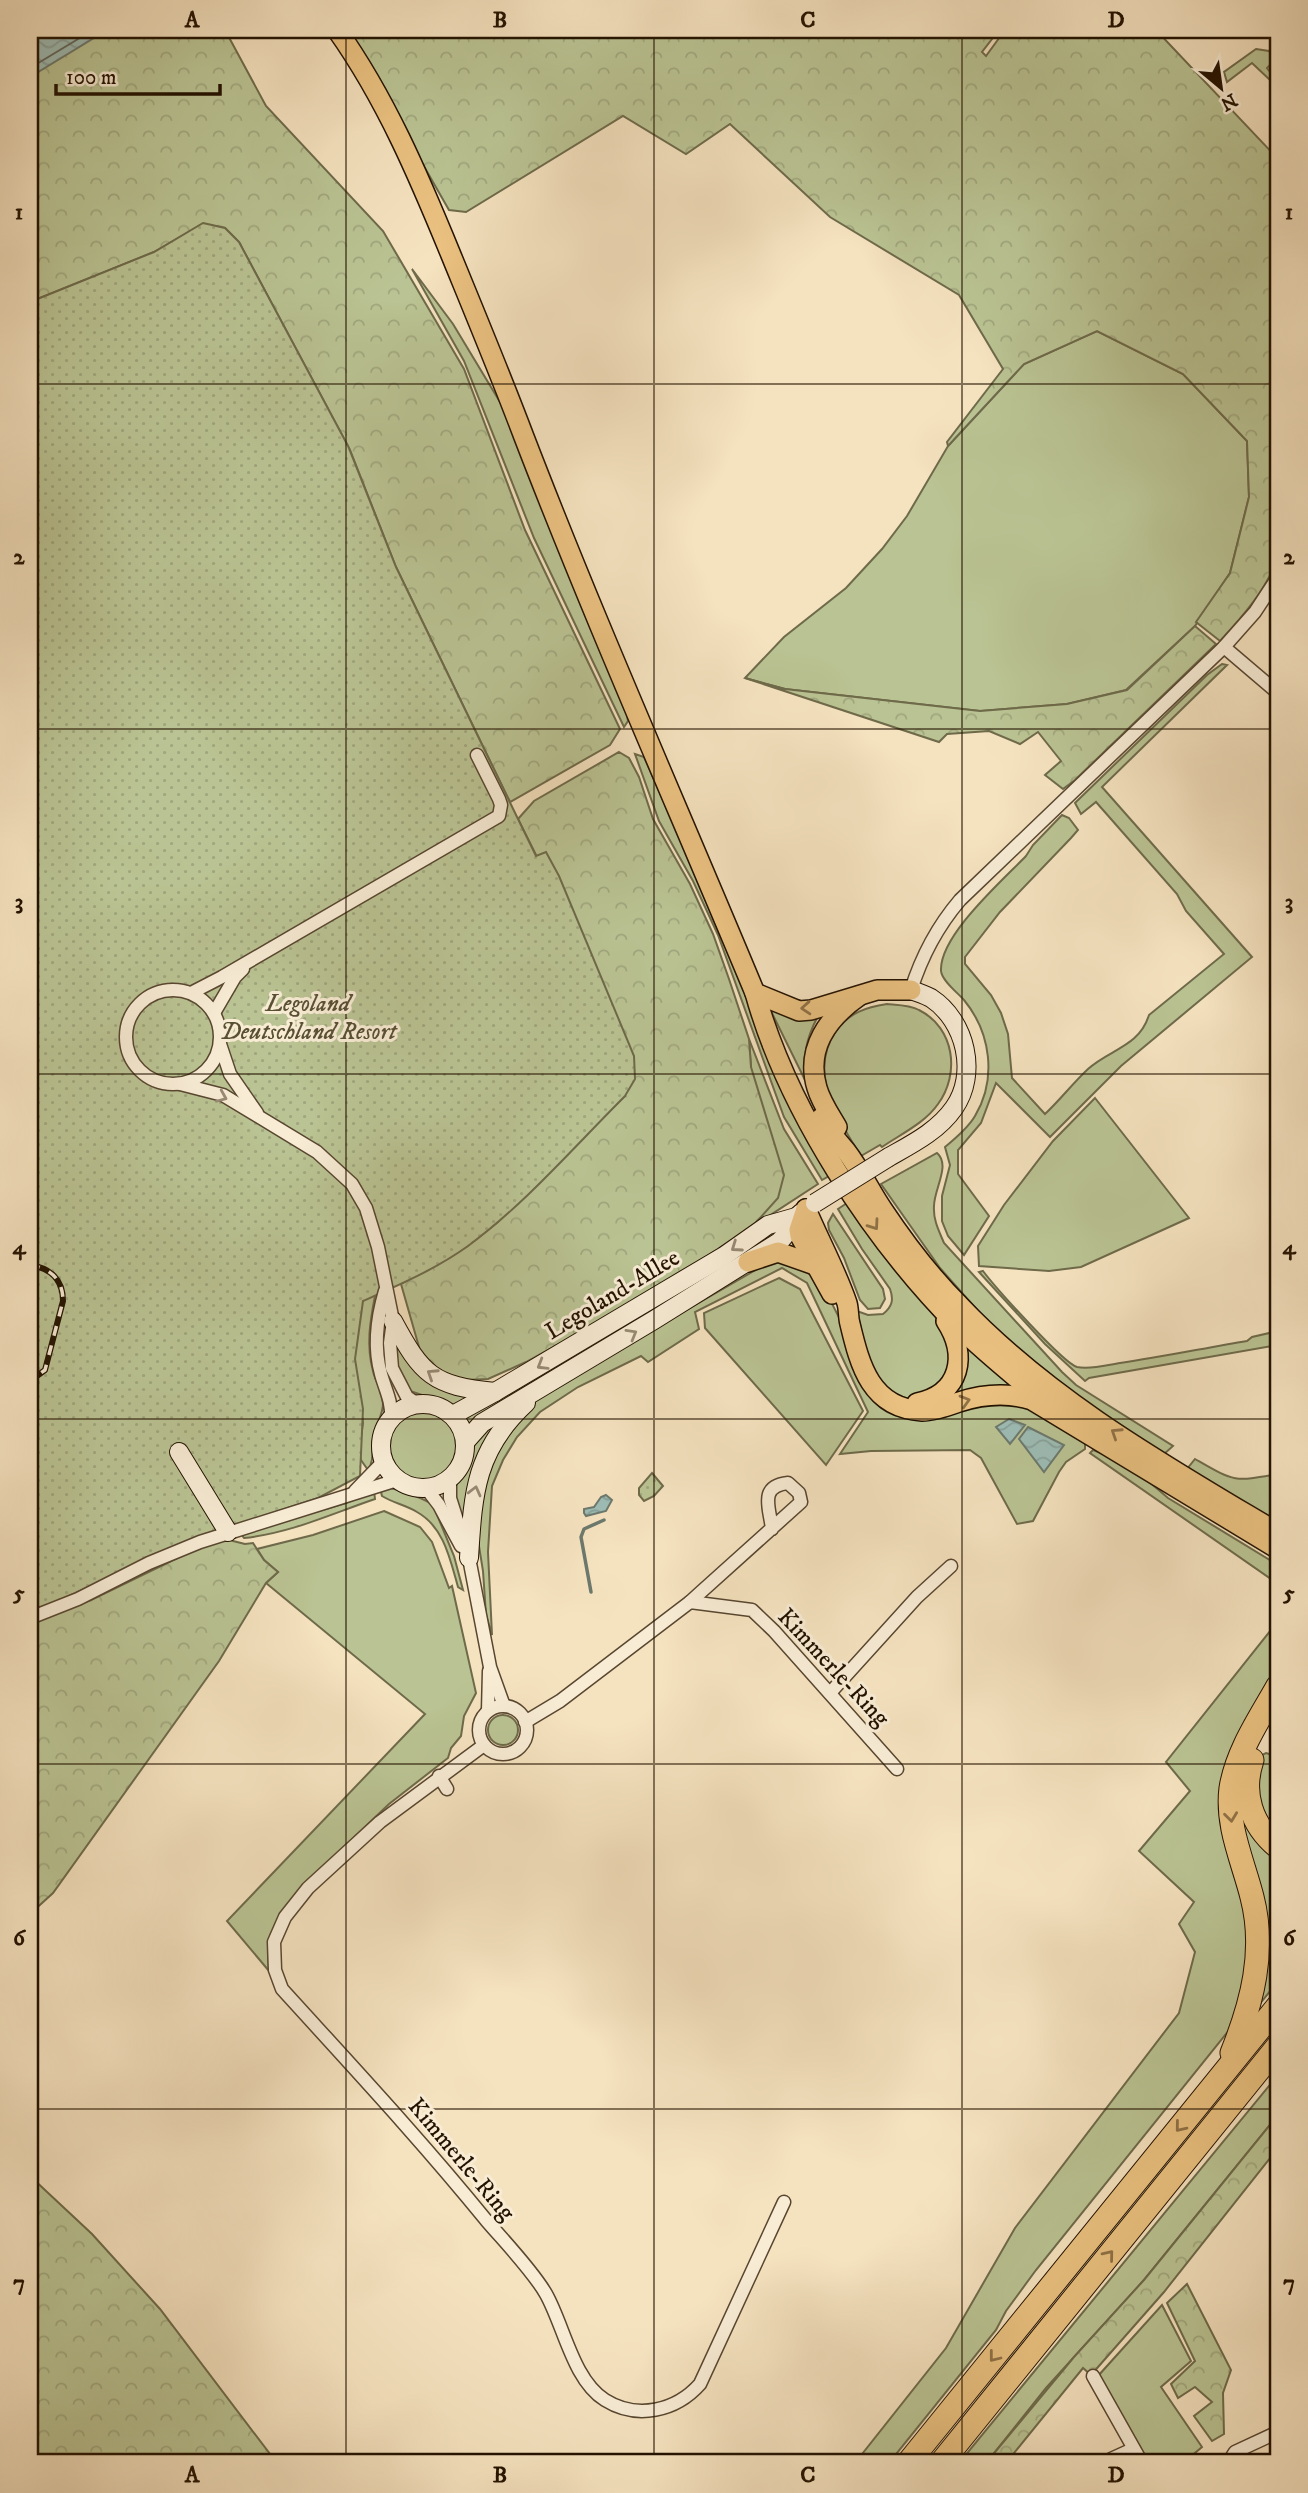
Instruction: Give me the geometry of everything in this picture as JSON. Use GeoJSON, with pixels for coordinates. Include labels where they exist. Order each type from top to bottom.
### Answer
{"type":"FeatureCollection","features":[{"type":"Feature","properties":{"kind":"highway"},"geometry":{"type":"LineString","coordinates":[[1223,2074],[1250,2002],[1258,1952],[1252,1899],[1232,1827],[1232,1785],[1243,1748],[1278,1686]]}},
{"type":"Feature","properties":{"kind":"highway"},"geometry":{"type":"LineString","coordinates":[[1278,1709],[1254,1751],[1247,1785],[1253,1815],[1260,1829],[1278,1847]]}},
{"type":"Feature","properties":{"kind":"highway"},"geometry":{"type":"LineString","coordinates":[[908,2463],[1278,2006]]}},
{"type":"Feature","properties":{"kind":"highway"},"geometry":{"type":"LineString","coordinates":[[941,2463],[1278,2046]]}},
{"type":"Feature","properties":{"kind":"highway"},"geometry":{"type":"LineString","coordinates":[[1251,2080],[1278,2058]]}},
{"type":"Feature","properties":{"kind":"main road"},"geometry":{"type":"LineString","coordinates":[[337,30],[353,53],[403,142],[428,198],[507,388],[570,551],[755,993],[763,1023],[799,1105],[841,1177],[878,1231],[931,1295],[958,1325],[1071,1423]]}},
{"type":"Feature","properties":{"kind":"main road"},"geometry":{"type":"LineString","coordinates":[[755,993],[799,1011],[811,1010],[877,990],[911,990]]}},
{"type":"Feature","properties":{"kind":"main road"},"geometry":{"type":"LineString","coordinates":[[755,993],[772,1019],[802,1084],[832,1138],[846,1152],[889,1218],[959,1305],[1003,1348],[1069,1402],[1189,1480],[1278,1533]]}},
{"type":"Feature","properties":{"kind":"main road"},"geometry":{"type":"LineString","coordinates":[[846,1152],[840,1133],[817,1087],[815,1071],[820,1037],[828,1023],[859,996]]}},
{"type":"Feature","properties":{"kind":"main road"},"geometry":{"type":"LineString","coordinates":[[806,1210],[799,1230],[800,1236],[850,1323]]}},
{"type":"Feature","properties":{"kind":"main road"},"geometry":{"type":"LineString","coordinates":[[806,1210],[848,1305],[850,1323],[870,1383],[881,1396],[899,1405],[923,1411],[987,1395],[1005,1394],[1032,1400],[1278,1549]]}},
{"type":"Feature","properties":{"kind":"main road"},"geometry":{"type":"LineString","coordinates":[[748,1262],[778,1252],[815,1265]]}},
{"type":"Feature","properties":{"kind":"main road"},"geometry":{"type":"LineString","coordinates":[[899,1405],[921,1402],[942,1392],[957,1370],[959,1359],[955,1335],[937,1310],[931,1295]]}},
{"type":"Feature","properties":{"kind":"street"},"geometry":{"type":"LineString","coordinates":[[806,1210],[935,1128],[953,1110],[961,1096],[966,1081],[967,1062],[964,1044],[956,1026],[931,998],[911,990],[921,959],[943,921],[961,900],[1224,647],[1255,612],[1278,577]]}},
{"type":"Feature","properties":{"kind":"street"},"geometry":{"type":"LineString","coordinates":[[1224,647],[1278,692]]}},
{"type":"Feature","properties":{"kind":"street"},"geometry":{"type":"LineString","coordinates":[[477,755],[501,805],[499,816],[193,992],[170,990],[144,1000],[135,1009],[125,1035],[132,1062],[141,1073],[166,1084],[180,1084],[223,1096],[317,1152],[352,1184],[366,1208],[373,1230],[393,1321],[415,1361],[435,1378],[476,1390],[495,1392]]}},
{"type":"Feature","properties":{"kind":"street"},"geometry":{"type":"LineString","coordinates":[[385,873],[395,890]]}},
{"type":"Feature","properties":{"kind":"street"},"geometry":{"type":"LineString","coordinates":[[214,1013],[235,977],[250,961]]}},
{"type":"Feature","properties":{"kind":"street"},"geometry":{"type":"LineString","coordinates":[[193,992],[214,1013],[230,1074],[261,1119]]}},
{"type":"Feature","properties":{"kind":"street"},"geometry":{"type":"LineString","coordinates":[[180,1084],[194,1080],[207,1071],[220,1044]]}},
{"type":"Feature","properties":{"kind":"street","name":"Legoland-Allee"},"geometry":{"type":"LineString","coordinates":[[450,1479],[460,1468],[466,1441],[482,1423],[748,1262],[788,1234],[806,1210]]}},
{"type":"Feature","properties":{"kind":"street","name":"Legoland-Allee"},"geometry":{"type":"LineString","coordinates":[[453,1415],[724,1256],[768,1225],[806,1210]]}},
{"type":"Feature","properties":{"kind":"street"},"geometry":{"type":"LineString","coordinates":[[386,1288],[379,1314],[376,1345],[380,1373],[392,1405],[391,1417]]}},
{"type":"Feature","properties":{"kind":"street"},"geometry":{"type":"LineString","coordinates":[[393,1321],[390,1343],[392,1368],[407,1397],[416,1404]]}},
{"type":"Feature","properties":{"kind":"street"},"geometry":{"type":"LineString","coordinates":[[469,1558],[472,1500],[481,1469],[495,1440],[513,1416],[552,1380]]}},
{"type":"Feature","properties":{"kind":"street"},"geometry":{"type":"LineString","coordinates":[[450,1479],[438,1486],[426,1488],[410,1486],[397,1480],[384,1461],[380,1443],[384,1429],[391,1417],[402,1408],[430,1404],[453,1415],[462,1428],[466,1441]]}},
{"type":"Feature","properties":{"kind":"street"},"geometry":{"type":"LineString","coordinates":[[179,1452],[228,1532]]}},
{"type":"Feature","properties":{"kind":"street"},"geometry":{"type":"LineString","coordinates":[[351,1495],[384,1461]]}},
{"type":"Feature","properties":{"kind":"street"},"geometry":{"type":"LineString","coordinates":[[450,1479],[450,1498],[469,1558],[490,1667],[504,1706]]}},
{"type":"Feature","properties":{"kind":"street"},"geometry":{"type":"LineString","coordinates":[[30,1618],[78,1599],[149,1563],[228,1532],[397,1480]]}},
{"type":"Feature","properties":{"kind":"street"},"geometry":{"type":"LineString","coordinates":[[426,1488],[439,1505],[469,1558]]}},
{"type":"Feature","properties":{"kind":"street"},"geometry":{"type":"LineString","coordinates":[[526,1721],[560,1701],[690,1602],[772,1529]]}},
{"type":"Feature","properties":{"kind":"street"},"geometry":{"type":"LineString","coordinates":[[830,1693],[916,1597],[951,1566]]}},
{"type":"Feature","properties":{"kind":"street","name":"Kimmerle-Ring"},"geometry":{"type":"LineString","coordinates":[[690,1602],[751,1610],[774,1631],[897,1769]]}},
{"type":"Feature","properties":{"kind":"street"},"geometry":{"type":"LineString","coordinates":[[488,1710],[504,1706],[517,1710],[526,1721],[526,1737],[516,1749],[502,1754],[495,1752],[484,1745],[479,1731],[480,1723],[488,1710],[490,1667]]}},
{"type":"Feature","properties":{"kind":"street","name":"Kimmerle-Ring"},"geometry":{"type":"LineString","coordinates":[[484,1745],[380,1822],[308,1888],[285,1917],[277,1933],[273,1951],[275,1970],[282,1989],[436,2157],[545,2293],[584,2378],[594,2392],[614,2405],[642,2411],[672,2406],[694,2390],[705,2376],[785,2202]]}},
{"type":"Feature","properties":{"kind":"street"},"geometry":{"type":"LineString","coordinates":[[439,1776],[447,1789]]}},
{"type":"Feature","properties":{"kind":"street"},"geometry":{"type":"LineString","coordinates":[[1093,2376],[1142,2463]]}},
{"type":"Feature","properties":{"kind":"street"},"geometry":{"type":"LineString","coordinates":[[1228,2463],[1235,2452],[1278,2432]]}},
{"type":"Feature","properties":{"kind":"street"},"geometry":{"type":"LineString","coordinates":[[1107,2463],[1133,2449]]}},
{"type":"Feature","properties":{"kind":"green space"},"geometry":{"type":"Polygon","coordinates":[[[30,30],[225,30],[266,106],[383,231],[464,369],[525,530],[620,729],[610,745],[510,802],[396,567],[350,450],[239,242],[225,228],[203,224],[154,252],[30,302],[30,30]]]}},
{"type":"Feature","properties":{"kind":"green space"},"geometry":{"type":"Polygon","coordinates":[[[346,30],[999,30],[982,52],[986,56],[1005,30],[1156,30],[1278,159],[1278,558],[1267,581],[1220,641],[1196,622],[1230,573],[1249,497],[1247,441],[1183,374],[1097,331],[1024,364],[948,446],[947,442],[1003,369],[959,295],[830,217],[730,124],[686,154],[623,116],[466,212],[449,210],[346,30]]]}},
{"type":"Feature","properties":{"kind":"green space"},"geometry":{"type":"Polygon","coordinates":[[[1256,49],[1269,51],[1276,59],[1267,68],[1275,78],[1271,81],[1252,63],[1227,82],[1224,72],[1256,49]]]}},
{"type":"Feature","properties":{"kind":"green space","name":"Legoland Deutschland Resort"},"geometry":{"type":"Polygon","coordinates":[[[203,223],[225,228],[239,242],[348,446],[396,567],[536,856],[546,852],[559,876],[634,1056],[635,1079],[625,1096],[530,1193],[489,1230],[443,1262],[363,1301],[355,1359],[363,1409],[360,1476],[318,1498],[193,1539],[30,1614],[30,302],[154,252],[203,223]]]}},
{"type":"Feature","properties":{"kind":"green space"},"geometry":{"type":"Polygon","coordinates":[[[412,269],[453,324],[506,412],[627,715],[628,721],[624,727],[534,538],[464,361],[412,269]]]}},
{"type":"Feature","properties":{"kind":"green space"},"geometry":{"type":"Polygon","coordinates":[[[1097,331],[1183,374],[1247,441],[1249,497],[1230,573],[1195,626],[1126,690],[1067,704],[980,711],[785,689],[745,678],[784,637],[846,588],[882,549],[907,516],[948,446],[1024,364],[1097,331]]]}},
{"type":"Feature","properties":{"kind":"green space"},"geometry":{"type":"Polygon","coordinates":[[[1195,626],[1216,644],[1063,789],[1045,775],[1061,761],[1038,732],[1020,744],[989,731],[947,734],[939,742],[745,678],[785,689],[980,711],[1067,704],[1127,690],[1195,626]]]}},
{"type":"Feature","properties":{"kind":"green space"},"geometry":{"type":"Polygon","coordinates":[[[1222,664],[1227,665],[1102,787],[1252,957],[1121,1066],[1050,1137],[996,1083],[981,1123],[958,1150],[958,1174],[989,1216],[964,1255],[948,1236],[942,1221],[942,1196],[950,1165],[945,1147],[969,1125],[982,1102],[988,1056],[985,1041],[973,1013],[942,975],[943,957],[950,942],[974,909],[1062,815],[1069,818],[1078,830],[1000,912],[965,957],[965,964],[991,995],[1001,1013],[1008,1034],[1012,1078],[1045,1114],[1088,1069],[1131,1041],[1144,1026],[1149,1015],[1224,954],[1186,911],[1177,894],[1096,802],[1081,814],[1075,803],[1207,675],[1222,664]]]}},
{"type":"Feature","properties":{"kind":"green space"},"geometry":{"type":"Polygon","coordinates":[[[619,752],[629,758],[639,777],[653,819],[690,884],[713,934],[749,1039],[751,1067],[784,1175],[778,1198],[752,1227],[645,1296],[526,1362],[488,1379],[465,1380],[447,1375],[433,1367],[421,1354],[401,1284],[466,1247],[498,1222],[625,1096],[537,857],[518,819],[534,801],[619,752]]]}},
{"type":"Feature","properties":{"kind":"green space"},"geometry":{"type":"Polygon","coordinates":[[[635,754],[644,757],[829,1176],[822,1180],[784,1117],[718,935],[693,881],[659,821],[635,754]]]}},
{"type":"Feature","properties":{"kind":"green space"},"geometry":{"type":"Polygon","coordinates":[[[767,1003],[817,1018],[806,1048],[805,1080],[767,1003]]]}},
{"type":"Feature","properties":{"kind":"green space"},"geometry":{"type":"Polygon","coordinates":[[[887,1004],[915,1008],[931,1018],[940,1028],[950,1052],[949,1079],[945,1092],[933,1111],[882,1147],[880,1145],[861,1156],[835,1111],[825,1079],[824,1063],[836,1031],[846,1020],[865,1009],[887,1004]]]}},
{"type":"Feature","properties":{"kind":"green space"},"geometry":{"type":"Polygon","coordinates":[[[749,1039],[784,1129],[818,1184],[752,1227],[751,1067],[749,1039]]]}},
{"type":"Feature","properties":{"kind":"green space"},"geometry":{"type":"Polygon","coordinates":[[[1095,1098],[1189,1218],[1081,1267],[1049,1271],[979,1266],[978,1246],[1004,1205],[1053,1141],[1095,1098]]]}},
{"type":"Feature","properties":{"kind":"green space"},"geometry":{"type":"Polygon","coordinates":[[[937,1153],[941,1158],[942,1171],[934,1211],[944,1243],[1076,1385],[1173,1446],[1163,1455],[1105,1419],[1003,1339],[940,1268],[881,1184],[937,1153]]]}},
{"type":"Feature","properties":{"kind":"green space"},"geometry":{"type":"Polygon","coordinates":[[[847,1203],[875,1243],[944,1325],[951,1337],[950,1373],[930,1394],[908,1399],[890,1393],[869,1365],[857,1311],[868,1315],[883,1314],[890,1306],[892,1297],[890,1289],[838,1209],[847,1203]]]}},
{"type":"Feature","properties":{"kind":"green space"},"geometry":{"type":"Polygon","coordinates":[[[833,1214],[883,1289],[885,1299],[880,1308],[868,1309],[860,1300],[844,1258],[829,1230],[828,1223],[833,1214]]]}},
{"type":"Feature","properties":{"kind":"green space"},"geometry":{"type":"Polygon","coordinates":[[[774,1228],[787,1228],[470,1430],[464,1417],[774,1228]]]}},
{"type":"Feature","properties":{"kind":"green space"},"geometry":{"type":"Polygon","coordinates":[[[771,1261],[797,1263],[813,1275],[844,1328],[866,1392],[881,1408],[896,1416],[913,1418],[1004,1399],[1021,1401],[1085,1441],[1085,1449],[1066,1462],[1033,1521],[1017,1524],[981,1458],[970,1450],[840,1454],[868,1412],[807,1283],[782,1268],[695,1312],[699,1329],[648,1362],[641,1356],[578,1387],[540,1412],[517,1437],[492,1486],[488,1552],[492,1635],[486,1615],[478,1540],[480,1483],[512,1422],[545,1392],[771,1261]]]}},
{"type":"Feature","properties":{"kind":"green space"},"geometry":{"type":"Polygon","coordinates":[[[983,1271],[1044,1339],[1077,1367],[1098,1367],[1247,1341],[1252,1337],[1278,1331],[1278,1345],[1089,1378],[1085,1381],[1045,1344],[979,1272],[983,1271]]]}},
{"type":"Feature","properties":{"kind":"green space"},"geometry":{"type":"Polygon","coordinates":[[[779,1278],[800,1289],[863,1411],[826,1465],[705,1328],[704,1313],[779,1278]]]}},
{"type":"Feature","properties":{"kind":"green space"},"geometry":{"type":"Polygon","coordinates":[[[360,1295],[375,1296],[369,1343],[374,1375],[383,1402],[368,1470],[359,1451],[363,1423],[353,1349],[360,1295]]]}},
{"type":"Feature","properties":{"kind":"green space"},"geometry":{"type":"Polygon","coordinates":[[[398,1340],[411,1365],[419,1373],[435,1383],[472,1394],[458,1407],[410,1391],[395,1360],[398,1340]]]}},
{"type":"Feature","properties":{"kind":"green space"},"geometry":{"type":"Polygon","coordinates":[[[961,1342],[1028,1393],[940,1399],[961,1342]]]}},
{"type":"Feature","properties":{"kind":"green space"},"geometry":{"type":"Polygon","coordinates":[[[423,1411],[448,1421],[458,1446],[448,1471],[423,1481],[398,1471],[388,1446],[398,1421],[423,1411]]]}},
{"type":"Feature","properties":{"kind":"green space"},"geometry":{"type":"Polygon","coordinates":[[[504,1411],[466,1521],[460,1518],[454,1487],[469,1464],[476,1439],[504,1411]]]}},
{"type":"Feature","properties":{"kind":"green space"},"geometry":{"type":"Polygon","coordinates":[[[1093,1450],[1111,1457],[1141,1475],[1168,1498],[1278,1565],[1278,1584],[1090,1453],[1093,1450]]]}},
{"type":"Feature","properties":{"kind":"green space"},"geometry":{"type":"Polygon","coordinates":[[[1195,1459],[1235,1478],[1278,1474],[1278,1524],[1187,1469],[1195,1459]]]}},
{"type":"Feature","properties":{"kind":"green space"},"geometry":{"type":"Polygon","coordinates":[[[652,1473],[663,1486],[654,1496],[644,1501],[639,1495],[639,1488],[652,1473]]]}},
{"type":"Feature","properties":{"kind":"green space"},"geometry":{"type":"Polygon","coordinates":[[[388,1487],[433,1505],[454,1556],[463,1590],[458,1587],[445,1545],[434,1526],[417,1512],[382,1496],[380,1488],[388,1487]]]}},
{"type":"Feature","properties":{"kind":"green space"},"geometry":{"type":"Polygon","coordinates":[[[374,1491],[375,1499],[311,1522],[261,1536],[244,1538],[241,1534],[346,1503],[374,1491]]]}},
{"type":"Feature","properties":{"kind":"green space"},"geometry":{"type":"Polygon","coordinates":[[[384,1511],[420,1527],[432,1542],[449,1588],[452,1586],[476,1693],[464,1716],[461,1736],[451,1748],[448,1758],[389,1804],[301,1888],[271,1933],[269,1971],[227,1921],[425,1714],[266,1583],[278,1572],[264,1560],[257,1549],[313,1535],[384,1511]]]}},
{"type":"Feature","properties":{"kind":"green space"},"geometry":{"type":"Polygon","coordinates":[[[225,1539],[245,1544],[253,1543],[264,1560],[278,1572],[266,1583],[219,1661],[53,1893],[30,1914],[30,1622],[91,1600],[196,1549],[225,1539]]]}},
{"type":"Feature","properties":{"kind":"green space"},"geometry":{"type":"Polygon","coordinates":[[[1278,1621],[1278,1680],[1255,1713],[1245,1720],[1239,1743],[1245,1913],[1250,1951],[1247,1985],[1230,2029],[1036,2270],[1006,2311],[996,2330],[889,2463],[855,2463],[946,2348],[1015,2228],[1179,2013],[1195,1952],[1179,1924],[1194,1902],[1139,1851],[1190,1791],[1166,1762],[1278,1621]]]}},
{"type":"Feature","properties":{"kind":"green space"},"geometry":{"type":"Polygon","coordinates":[[[503,1715],[514,1719],[518,1730],[514,1741],[503,1745],[492,1741],[488,1730],[492,1719],[503,1715]]]}},
{"type":"Feature","properties":{"kind":"green space"},"geometry":{"type":"Polygon","coordinates":[[[1266,1753],[1278,1757],[1278,1841],[1259,1819],[1253,1776],[1260,1756],[1266,1753]]]}},
{"type":"Feature","properties":{"kind":"green space"},"geometry":{"type":"Polygon","coordinates":[[[1243,1808],[1278,1853],[1278,1981],[1255,2010],[1241,1825],[1243,1808]]]}},
{"type":"Feature","properties":{"kind":"green space"},"geometry":{"type":"Polygon","coordinates":[[[1278,2075],[1278,2115],[1144,2280],[1046,2388],[986,2463],[959,2463],[1278,2075]]]}},
{"type":"Feature","properties":{"kind":"green space"},"geometry":{"type":"Polygon","coordinates":[[[1278,2115],[1278,2148],[1164,2292],[1091,2375],[1083,2368],[1006,2463],[986,2463],[1074,2357],[1144,2280],[1278,2115]]]}},
{"type":"Feature","properties":{"kind":"green space"},"geometry":{"type":"Polygon","coordinates":[[[30,2176],[92,2234],[160,2309],[273,2458],[268,2463],[30,2463],[30,2176]]]}},
{"type":"Feature","properties":{"kind":"green space"},"geometry":{"type":"Polygon","coordinates":[[[1187,2284],[1231,2370],[1223,2393],[1224,2434],[1212,2441],[1194,2416],[1212,2402],[1195,2387],[1178,2398],[1171,2384],[1195,2361],[1167,2303],[1187,2284]]]}},
{"type":"Feature","properties":{"kind":"green space"},"geometry":{"type":"Polygon","coordinates":[[[1162,2305],[1191,2361],[1161,2387],[1202,2447],[1183,2463],[1147,2463],[1098,2376],[1162,2305]]]}},
{"type":"Feature","properties":{"kind":"water"},"geometry":{"type":"Polygon","coordinates":[[[30,30],[107,30],[30,77],[30,30]]]}},
{"type":"Feature","properties":{"kind":"water"},"geometry":{"type":"Polygon","coordinates":[[[1009,1419],[1025,1425],[1010,1444],[996,1427],[1009,1419]]]}},
{"type":"Feature","properties":{"kind":"water"},"geometry":{"type":"Polygon","coordinates":[[[1028,1427],[1064,1445],[1044,1472],[1019,1439],[1028,1427]]]}},
{"type":"Feature","properties":{"kind":"water"},"geometry":{"type":"Polygon","coordinates":[[[606,1495],[612,1500],[606,1511],[586,1516],[584,1509],[594,1507],[601,1497],[606,1495]]]}},
{"type":"Feature","properties":{"kind":"waterway"},"geometry":{"type":"LineString","coordinates":[[591,1592],[581,1537],[584,1529],[604,1520]]}},
{"type":"Feature","properties":{"kind":"railway"},"geometry":{"type":"LineString","coordinates":[[30,1265],[44,1269],[54,1276],[61,1287],[63,1301],[45,1370],[30,1381]]}}]}
